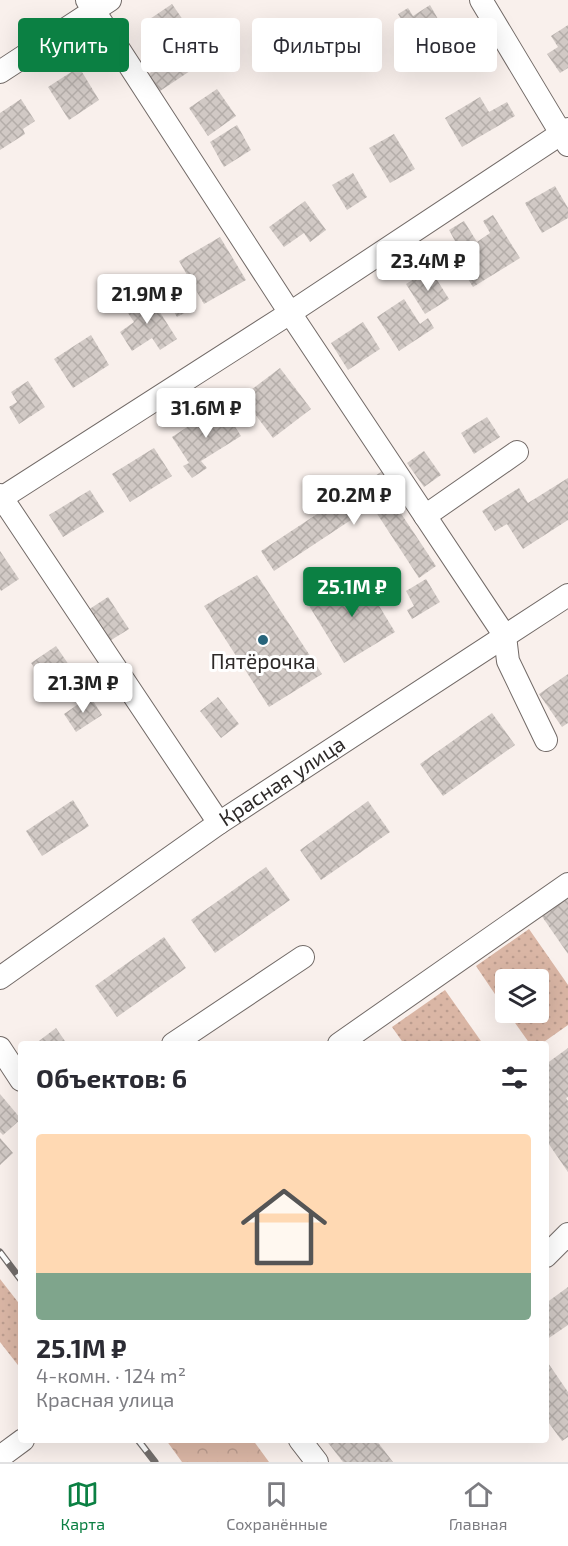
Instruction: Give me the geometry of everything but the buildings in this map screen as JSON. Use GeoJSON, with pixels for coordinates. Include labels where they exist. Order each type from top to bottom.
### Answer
{"type":"FeatureCollection","features":[{"type":"Feature","properties":{"kind":"street"},"geometry":{"type":"LineString","coordinates":[[219,823],[0,497],[566,136],[481,0]]}},
{"type":"Feature","properties":{"kind":"street"},"geometry":{"type":"LineString","coordinates":[[0,72],[97,4],[290,313],[506,636],[508,661],[546,740]]}},
{"type":"Feature","properties":{"kind":"street"},"geometry":{"type":"LineString","coordinates":[[425,516],[517,452]]}},
{"type":"Feature","properties":{"kind":"street","name":"Красная улица"},"geometry":{"type":"LineString","coordinates":[[0,978],[219,823],[568,595]]}},
{"type":"Feature","properties":{"kind":"street"},"geometry":{"type":"LineString","coordinates":[[343,1041],[568,884]]}},
{"type":"Feature","properties":{"kind":"street"},"geometry":{"type":"LineString","coordinates":[[177,1041],[303,957]]}},
{"type":"Feature","properties":{"kind":"street"},"geometry":{"type":"LineString","coordinates":[[0,1048],[18,1075]]}},
{"type":"Feature","properties":{"kind":"street"},"geometry":{"type":"LineString","coordinates":[[549,1253],[568,1234]]}},
{"type":"Feature","properties":{"kind":"street"},"geometry":{"type":"LineString","coordinates":[[0,1457],[19,1443]]}},
{"type":"Feature","properties":{"kind":"street"},"geometry":{"type":"LineString","coordinates":[[302,1443],[317,1462]]}},
{"type":"Feature","properties":{"kind":"green space"},"geometry":{"type":"Polygon","coordinates":[[[529,929],[568,985],[568,1025],[545,1041],[528,1041],[515,1023],[549,1023],[549,969],[495,969],[495,994],[476,966],[529,929]]]}},
{"type":"Feature","properties":{"kind":"green space"},"geometry":{"type":"Polygon","coordinates":[[[445,990],[481,1041],[402,1041],[392,1027],[445,990]]]}},
{"type":"Feature","properties":{"kind":"green space"},"geometry":{"type":"Polygon","coordinates":[[[0,1279],[18,1302],[18,1365],[0,1342],[0,1279]]]}},
{"type":"Feature","properties":{"kind":"green space"},"geometry":{"type":"Polygon","coordinates":[[[168,1443],[255,1443],[269,1462],[182,1462],[168,1443]]]}},
{"type":"Feature","properties":{"kind":"railway"},"geometry":{"type":"LineString","coordinates":[[0,1252],[18,1276]]}},
{"type":"Feature","properties":{"kind":"railway"},"geometry":{"type":"LineString","coordinates":[[140,1443],[155,1462]]}},
{"type":"Feature","properties":{"kind":"place","name":"Пятёрочка"},"geometry":{"type":"Point","coordinates":[263,640]}}]}
